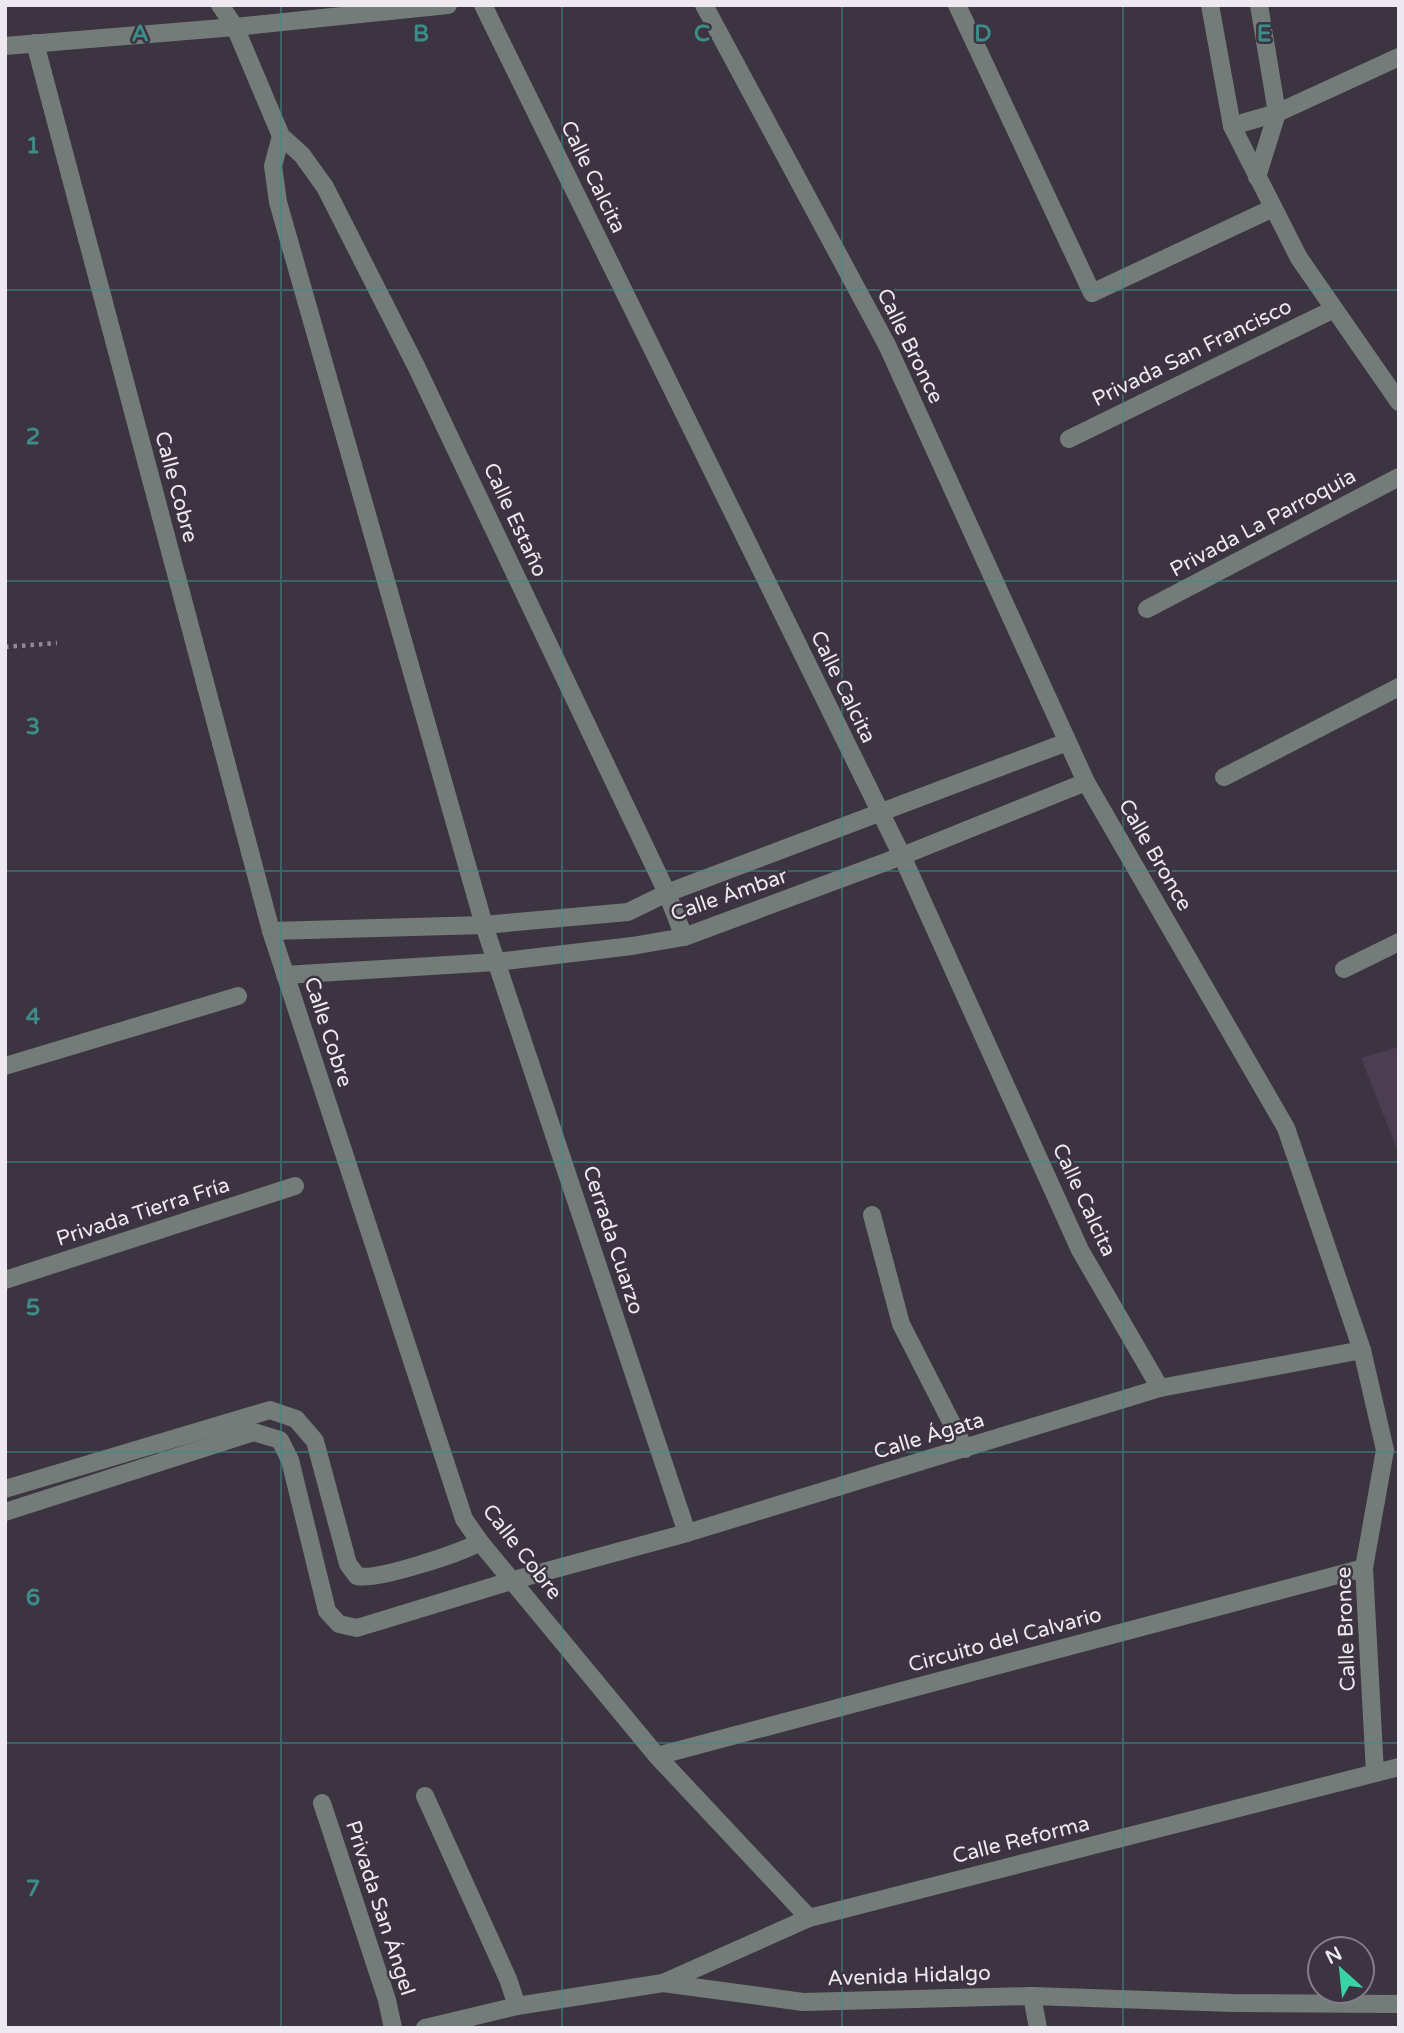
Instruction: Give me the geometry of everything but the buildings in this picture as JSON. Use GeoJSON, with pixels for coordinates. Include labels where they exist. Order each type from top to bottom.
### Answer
{"type":"FeatureCollection","features":[{"type":"Feature","properties":{"kind":"street","name":"Calle Estaño"},"geometry":{"type":"LineString","coordinates":[[220,5],[235,27],[281,136],[302,155],[325,187],[416,366],[667,893],[684,937]]}},
{"type":"Feature","properties":{"kind":"street"},"geometry":{"type":"LineString","coordinates":[[5,46],[235,27],[448,5]]}},
{"type":"Feature","properties":{"kind":"street","name":"Calle Calcita"},"geometry":{"type":"LineString","coordinates":[[483,5],[902,856],[1080,1250],[1160,1388]]}},
{"type":"Feature","properties":{"kind":"street","name":"Calle Bronce"},"geometry":{"type":"LineString","coordinates":[[704,5],[887,345],[1086,782],[1286,1128],[1362,1350],[1385,1450],[1364,1568],[1375,1773]]}},
{"type":"Feature","properties":{"kind":"street"},"geometry":{"type":"LineString","coordinates":[[957,5],[1092,293],[1273,208]]}},
{"type":"Feature","properties":{"kind":"street"},"geometry":{"type":"LineString","coordinates":[[1210,5],[1232,126],[1299,258],[1399,402]]}},
{"type":"Feature","properties":{"kind":"street"},"geometry":{"type":"LineString","coordinates":[[1257,177],[1277,113],[1259,5]]}},
{"type":"Feature","properties":{"kind":"street","name":"Calle Cobre"},"geometry":{"type":"LineString","coordinates":[[35,43],[271,931],[464,1519],[480,1542],[657,1756],[809,1917]]}},
{"type":"Feature","properties":{"kind":"street"},"geometry":{"type":"LineString","coordinates":[[1232,126],[1277,113],[1399,57]]}},
{"type":"Feature","properties":{"kind":"street"},"geometry":{"type":"LineString","coordinates":[[281,136],[273,166],[278,202],[496,962]]}},
{"type":"Feature","properties":{"kind":"street","name":"Privada San Francisco"},"geometry":{"type":"LineString","coordinates":[[1069,439],[1334,309]]}},
{"type":"Feature","properties":{"kind":"street","name":"Privada La Parroquia"},"geometry":{"type":"LineString","coordinates":[[1147,608],[1399,477]]}},
{"type":"Feature","properties":{"kind":"street"},"geometry":{"type":"LineString","coordinates":[[1224,777],[1399,687]]}},
{"type":"Feature","properties":{"kind":"street","name":"Calle Ámbar"},"geometry":{"type":"LineString","coordinates":[[271,931],[484,925],[628,912],[667,893],[1067,742]]}},
{"type":"Feature","properties":{"kind":"street","name":"Calle Ámbar"},"geometry":{"type":"LineString","coordinates":[[285,975],[496,962],[684,937],[902,856],[1086,782]]}},
{"type":"Feature","properties":{"kind":"street"},"geometry":{"type":"LineString","coordinates":[[1344,969],[1399,942]]}},
{"type":"Feature","properties":{"kind":"street","name":"Cerrada Cuarzo"},"geometry":{"type":"LineString","coordinates":[[496,962],[687,1533]]}},
{"type":"Feature","properties":{"kind":"street"},"geometry":{"type":"LineString","coordinates":[[5,1066],[238,996]]}},
{"type":"Feature","properties":{"kind":"street","name":"Privada Tierra Fría"},"geometry":{"type":"LineString","coordinates":[[5,1280],[295,1186]]}},
{"type":"Feature","properties":{"kind":"street"},"geometry":{"type":"LineString","coordinates":[[872,1215],[901,1324],[965,1449]]}},
{"type":"Feature","properties":{"kind":"street","name":"Calle Ágata"},"geometry":{"type":"LineString","coordinates":[[254,1432],[280,1440],[290,1461],[327,1611],[339,1624],[357,1628],[513,1580],[687,1533],[1160,1388],[1362,1350]]}},
{"type":"Feature","properties":{"kind":"street"},"geometry":{"type":"LineString","coordinates":[[5,1489],[270,1410],[296,1419],[315,1441],[348,1564],[357,1576],[376,1576],[460,1551],[480,1542]]}},
{"type":"Feature","properties":{"kind":"street"},"geometry":{"type":"LineString","coordinates":[[5,1512],[254,1432],[270,1410]]}},
{"type":"Feature","properties":{"kind":"street","name":"Circuito del Calvario"},"geometry":{"type":"LineString","coordinates":[[657,1756],[1364,1568]]}},
{"type":"Feature","properties":{"kind":"street","name":"Calle Reforma"},"geometry":{"type":"LineString","coordinates":[[663,1983],[809,1917],[1399,1767]]}},
{"type":"Feature","properties":{"kind":"street"},"geometry":{"type":"LineString","coordinates":[[425,1796],[508,1979],[517,2006]]}},
{"type":"Feature","properties":{"kind":"street","name":"Privada San Ángel"},"geometry":{"type":"LineString","coordinates":[[323,1803],[387,2000],[393,2028]]}},
{"type":"Feature","properties":{"kind":"street","name":"Avenida Hidalgo"},"geometry":{"type":"LineString","coordinates":[[425,2028],[517,2006],[663,1983],[803,2002],[1032,1996],[1233,2003],[1399,2004]]}},
{"type":"Feature","properties":{"kind":"street"},"geometry":{"type":"LineString","coordinates":[[1032,1996],[1038,2028]]}},
{"type":"Feature","properties":{"kind":"path"},"geometry":{"type":"LineString","coordinates":[[5,647],[57,643]]}},
{"type":"Feature","properties":{"kind":"shaded area"},"geometry":{"type":"Polygon","coordinates":[[[1399,1047],[1399,1154],[1361,1058],[1399,1047]]]}}]}
